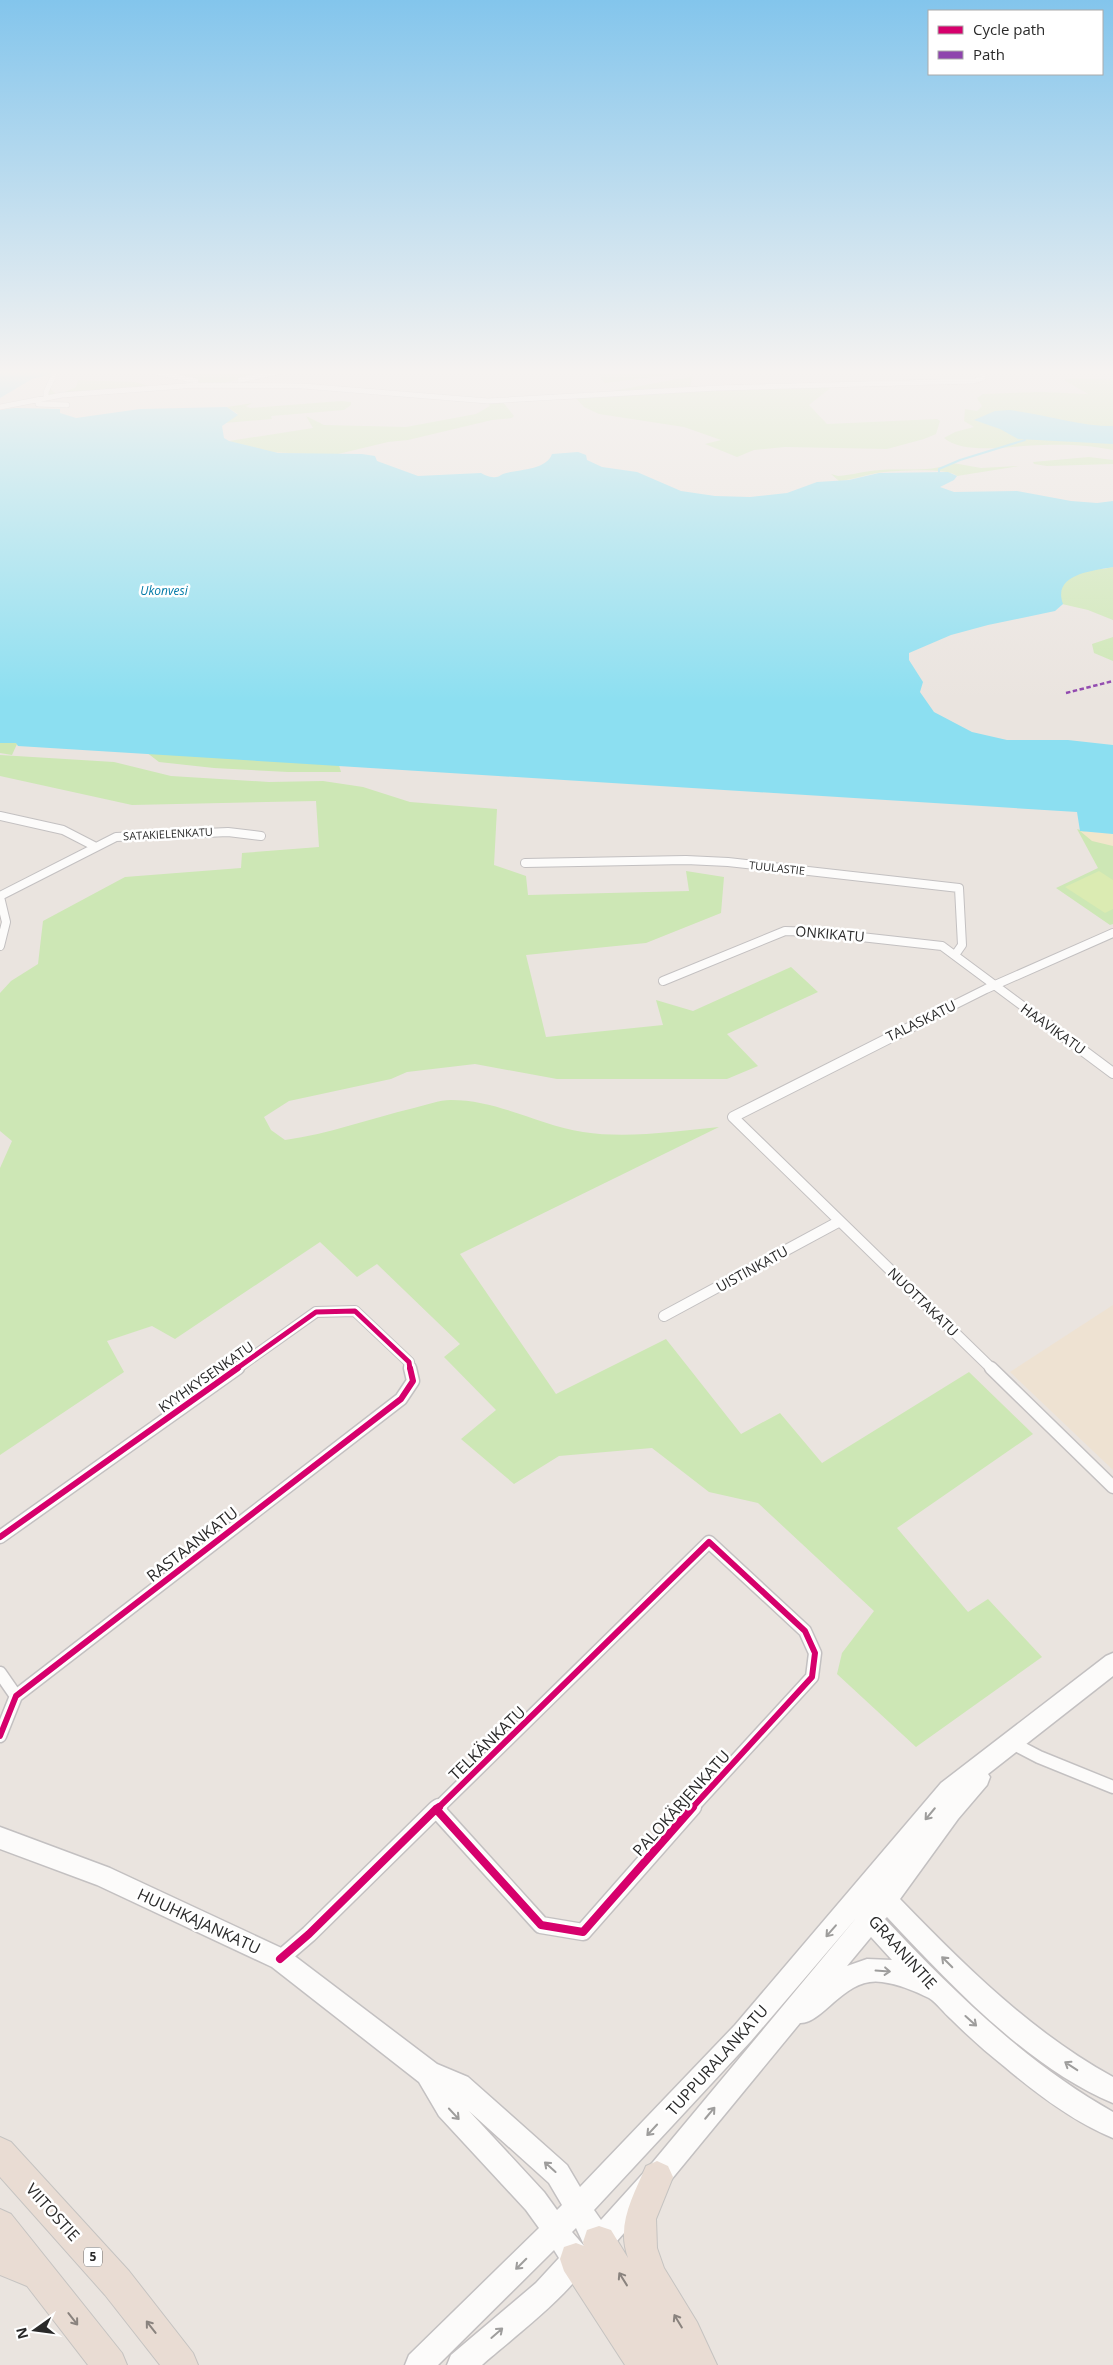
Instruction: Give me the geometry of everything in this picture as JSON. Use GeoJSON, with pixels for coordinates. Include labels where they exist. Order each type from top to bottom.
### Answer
{"type":"FeatureCollection","features":[{"type":"Feature","properties":{"kind":"highway","name":"VIITOSTIE"},"geometry":{"type":"LineString","coordinates":[[0,2153],[117,2283],[181,2365]]}},
{"type":"Feature","properties":{"kind":"highway"},"geometry":{"type":"LineString","coordinates":[[657,2178],[640,2219],[641,2248],[651,2277],[685,2334],[700,2365]]}},
{"type":"Feature","properties":{"kind":"highway"},"geometry":{"type":"LineString","coordinates":[[0,2225],[110,2365]]}},
{"type":"Feature","properties":{"kind":"highway"},"geometry":{"type":"LineString","coordinates":[[587,2251],[645,2365]]}},
{"type":"Feature","properties":{"kind":"highway"},"geometry":{"type":"LineString","coordinates":[[587,2251],[676,2365]]}},
{"type":"Feature","properties":{"kind":"highway"},"geometry":{"type":"LineString","coordinates":[[0,2259],[39,2275]]}},
{"type":"Feature","properties":{"kind":"street"},"geometry":{"type":"LineString","coordinates":[[0,816],[63,830],[96,847]]}},
{"type":"Feature","properties":{"kind":"street","name":"SATAKIELENKATU"},"geometry":{"type":"LineString","coordinates":[[0,896],[116,837],[228,832],[261,836]]}},
{"type":"Feature","properties":{"kind":"street","name":"TUULASTIE"},"geometry":{"type":"LineString","coordinates":[[525,863],[686,860],[728,862],[959,888],[962,945],[955,955]]}},
{"type":"Feature","properties":{"kind":"street"},"geometry":{"type":"LineString","coordinates":[[0,896],[5,908],[6,922],[0,946]]}},
{"type":"Feature","properties":{"kind":"street","name":"ONKIKATU"},"geometry":{"type":"LineString","coordinates":[[663,981],[785,931],[816,932],[942,946],[994,985]]}},
{"type":"Feature","properties":{"kind":"street","name":"TALASKATU"},"geometry":{"type":"LineString","coordinates":[[733,1117],[869,1046],[994,985],[1113,932]]}},
{"type":"Feature","properties":{"kind":"street","name":"HAAVIKATU"},"geometry":{"type":"LineString","coordinates":[[994,985],[1113,1072]]}},
{"type":"Feature","properties":{"kind":"street","name":"NUOTTAKATU"},"geometry":{"type":"LineString","coordinates":[[733,1117],[1113,1487]]}},
{"type":"Feature","properties":{"kind":"street","name":"UISTINKATU"},"geometry":{"type":"LineString","coordinates":[[664,1316],[840,1221]]}},
{"type":"Feature","properties":{"kind":"street","name":"KYYHKYSENKATU"},"geometry":{"type":"LineString","coordinates":[[0,1537],[316,1312],[356,1311],[409,1362],[413,1381]]}},
{"type":"Feature","properties":{"kind":"street","name":"RASTAANKATU"},"geometry":{"type":"LineString","coordinates":[[16,1696],[401,1399],[413,1381]]}},
{"type":"Feature","properties":{"kind":"street","name":"PALOKÄRJENKATU"},"geometry":{"type":"LineString","coordinates":[[436,1810],[541,1925],[583,1932],[688,1812],[812,1677],[815,1653],[805,1631],[709,1542]]}},
{"type":"Feature","properties":{"kind":"street","name":"TELKÄNKATU"},"geometry":{"type":"LineString","coordinates":[[280,1959],[309,1934],[709,1542]]}},
{"type":"Feature","properties":{"kind":"street","name":"TUPPURALANKATU"},"geometry":{"type":"LineString","coordinates":[[419,2365],[607,2179],[743,2033],[949,1791],[1113,1663]]}},
{"type":"Feature","properties":{"kind":"street"},"geometry":{"type":"LineString","coordinates":[[0,1673],[16,1696],[0,1736]]}},
{"type":"Feature","properties":{"kind":"street"},"geometry":{"type":"LineString","coordinates":[[1009,1745],[1113,1787]]}},
{"type":"Feature","properties":{"kind":"street","name":"TUPPURALANKATU"},"geometry":{"type":"LineString","coordinates":[[461,2365],[545,2292],[657,2178],[886,1900],[959,1799],[1009,1745]]}},
{"type":"Feature","properties":{"kind":"street","name":"HUUHKAJANKATU"},"geometry":{"type":"LineString","coordinates":[[0,1838],[102,1876],[280,1959],[428,2073],[459,2086],[558,2174],[577,2208],[587,2251]]}},
{"type":"Feature","properties":{"kind":"street","name":"GRAANINTIE"},"geometry":{"type":"LineString","coordinates":[[1113,2091],[1070,2066],[1021,2030],[984,1998],[886,1900],[874,1894],[863,1894],[870,1920],[935,1988],[1009,2056],[1048,2085],[1113,2126]]}},
{"type":"Feature","properties":{"kind":"street"},"geometry":{"type":"LineString","coordinates":[[782,2026],[844,1980],[863,1970],[892,1971],[935,1988]]}},
{"type":"Feature","properties":{"kind":"street","name":"HUUHKAJANKATU"},"geometry":{"type":"LineString","coordinates":[[428,2073],[448,2107],[535,2201],[556,2229],[587,2251]]}},
{"type":"Feature","properties":{"kind":"shaded area"},"geometry":{"type":"Polygon","coordinates":[[[1113,1305],[1113,1470],[1010,1372],[1113,1305]]]}},
{"type":"Feature","properties":{"kind":"green space"},"geometry":{"type":"Polygon","coordinates":[[[991,546],[1103,569],[1113,567],[1113,620],[1088,610],[1062,604],[991,546]]]}},
{"type":"Feature","properties":{"kind":"green space"},"geometry":{"type":"Polygon","coordinates":[[[1113,637],[1113,661],[1094,653],[1092,644],[1113,637]]]}},
{"type":"Feature","properties":{"kind":"green space"},"geometry":{"type":"Polygon","coordinates":[[[0,723],[338,762],[341,772],[288,772],[214,768],[159,762],[146,752],[17,744],[12,755],[0,753],[0,723]]]}},
{"type":"Feature","properties":{"kind":"green space"},"geometry":{"type":"Polygon","coordinates":[[[0,755],[114,762],[171,776],[269,782],[323,781],[363,787],[410,802],[497,809],[494,865],[526,876],[528,895],[689,891],[686,871],[724,877],[721,913],[646,943],[526,955],[546,1037],[663,1025],[656,1000],[693,1011],[791,967],[818,992],[727,1034],[758,1066],[727,1079],[557,1079],[475,1064],[407,1072],[391,1079],[289,1101],[264,1117],[271,1130],[285,1140],[318,1134],[432,1103],[451,1100],[485,1104],[566,1129],[600,1134],[651,1134],[719,1127],[460,1254],[556,1394],[666,1339],[741,1434],[780,1413],[822,1463],[969,1372],[1033,1434],[897,1528],[968,1612],[988,1599],[1042,1657],[916,1747],[837,1674],[842,1653],[874,1611],[758,1503],[709,1492],[652,1448],[559,1456],[514,1484],[461,1439],[496,1410],[444,1357],[460,1344],[377,1264],[357,1277],[320,1242],[175,1339],[152,1326],[107,1341],[124,1372],[0,1455],[0,1168],[12,1141],[0,1131],[0,993],[11,981],[38,964],[43,921],[125,877],[241,868],[242,853],[319,847],[316,801],[132,805],[0,776],[0,755]]]}},
{"type":"Feature","properties":{"kind":"green space"},"geometry":{"type":"Polygon","coordinates":[[[1077,829],[1090,833],[1113,834],[1113,924],[1110,925],[1056,888],[1098,868],[1077,829]]]}},
{"type":"Feature","properties":{"kind":"green space"},"geometry":{"type":"Polygon","coordinates":[[[1099,871],[1113,880],[1113,909],[1105,913],[1065,887],[1099,871]]]}},
{"type":"Feature","properties":{"kind":"sand"},"geometry":{"type":"Polygon","coordinates":[[[1080,831],[1113,834],[1113,846],[1092,841],[1080,831]]]}},
{"type":"Feature","properties":{"kind":"water","name":"Ukonvesi"},"geometry":{"type":"Polygon","coordinates":[[[0,481],[659,481],[681,491],[715,496],[750,497],[787,493],[817,482],[951,481],[940,487],[954,492],[1017,491],[1071,501],[1097,503],[1113,501],[1113,567],[1085,573],[1068,580],[1063,586],[1061,594],[1063,604],[1055,611],[951,635],[909,653],[909,660],[923,682],[920,692],[934,712],[972,732],[1007,740],[1068,740],[1113,745],[1113,834],[1080,831],[1077,812],[18,746],[16,743],[0,743],[0,481]]]}},
{"type":"Feature","properties":{"kind":"marked path"},"geometry":{"type":"LineString","coordinates":[[1066,693],[1113,681]]}},
{"type":"Feature","properties":{"kind":"cycle path"},"geometry":{"type":"LineString","coordinates":[[0,1537],[316,1312],[355,1311],[409,1362],[413,1381],[401,1399],[16,1696],[0,1736]]}},
{"type":"Feature","properties":{"kind":"cycle path"},"geometry":{"type":"LineString","coordinates":[[280,1959],[309,1934],[709,1542],[805,1631],[815,1653],[812,1677],[688,1812],[583,1932],[541,1925],[436,1809]]}}]}
